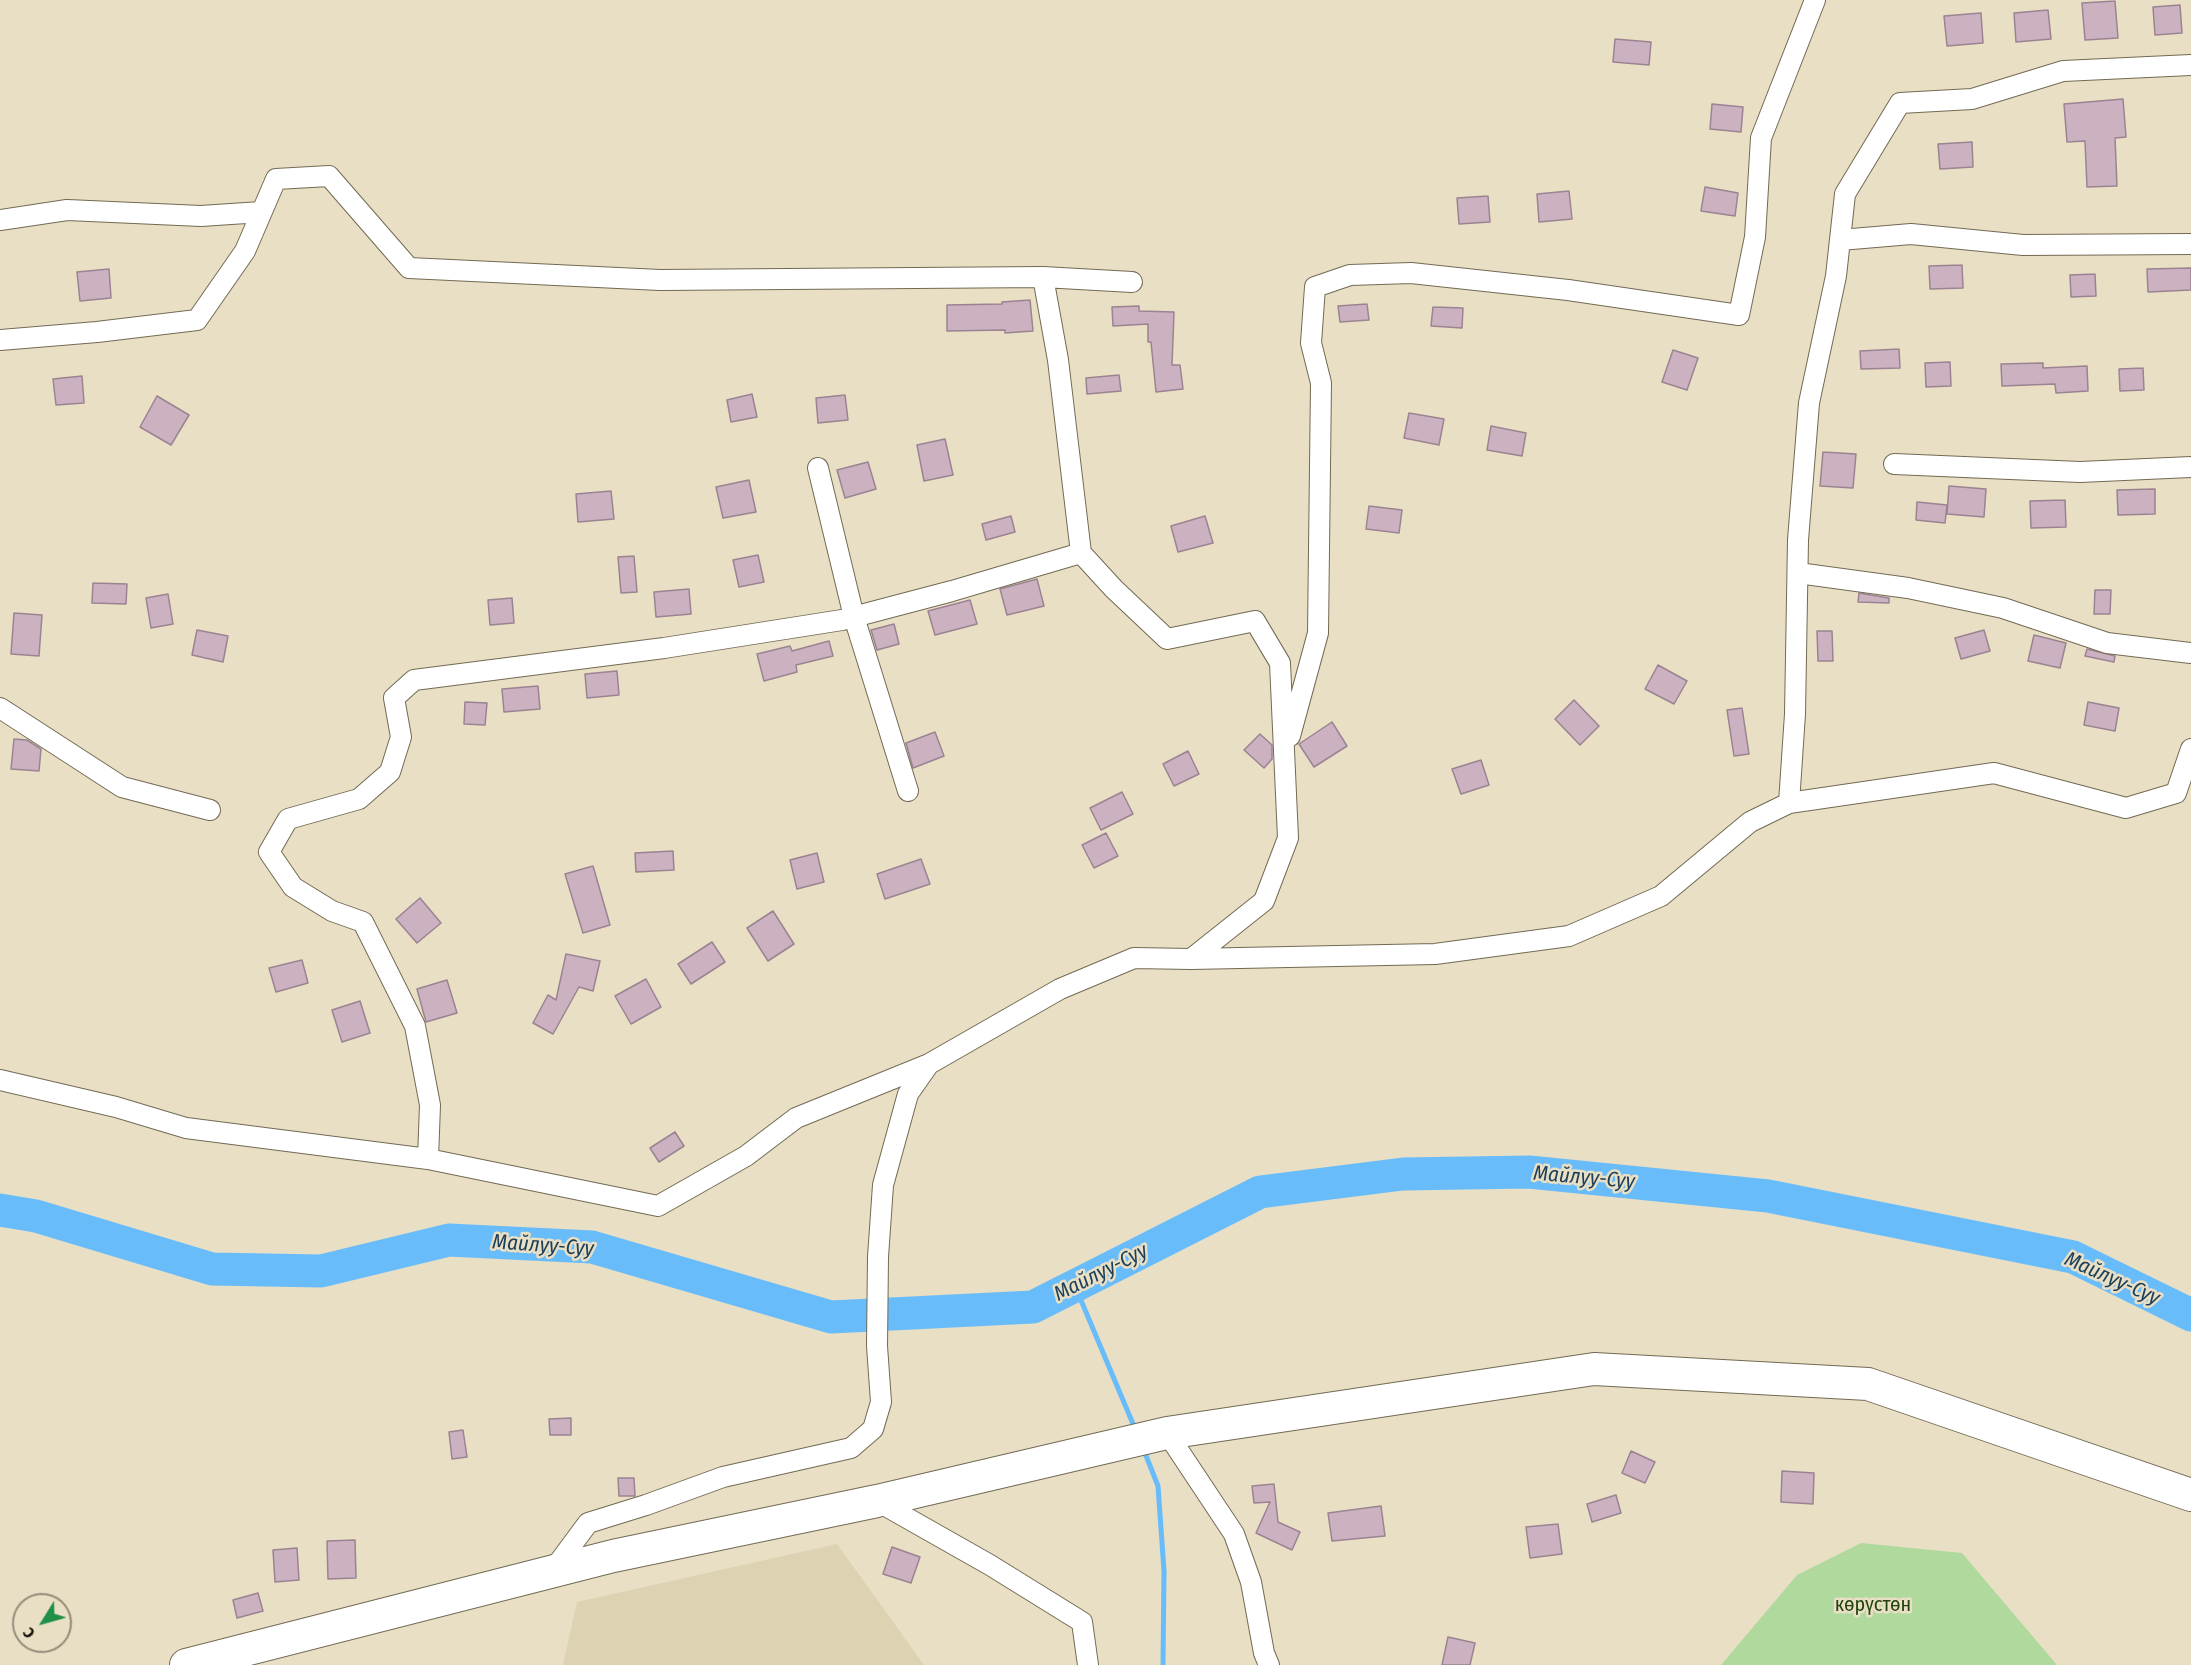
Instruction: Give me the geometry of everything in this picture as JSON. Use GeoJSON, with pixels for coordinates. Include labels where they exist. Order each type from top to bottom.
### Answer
{"type":"FeatureCollection","features":[{"type":"Feature","properties":{"kind":"main road"},"geometry":{"type":"LineString","coordinates":[[186,1665],[613,1556],[877,1501],[1160,1435],[1594,1370],[1868,1384],[2191,1495]]}},
{"type":"Feature","properties":{"kind":"street"},"geometry":{"type":"LineString","coordinates":[[1284,756],[1318,633],[1322,484],[1321,383],[1311,344],[1315,287],[1350,275],[1411,273],[1568,290],[1738,315],[1755,237],[1761,138],[1815,0]]}},
{"type":"Feature","properties":{"kind":"street"},"geometry":{"type":"LineString","coordinates":[[1789,803],[1795,714],[1798,540],[1809,403],[1836,276],[1845,194],[1900,103],[1972,99],[2064,70],[2191,65]]}},
{"type":"Feature","properties":{"kind":"street"},"geometry":{"type":"LineString","coordinates":[[0,340],[97,332],[197,320],[245,251],[276,179],[329,176],[409,268],[660,280],[1044,277],[1132,282]]}},
{"type":"Feature","properties":{"kind":"street"},"geometry":{"type":"LineString","coordinates":[[0,220],[67,210],[201,216],[261,213]]}},
{"type":"Feature","properties":{"kind":"street"},"geometry":{"type":"LineString","coordinates":[[1840,240],[1911,234],[2023,245],[2191,244]]}},
{"type":"Feature","properties":{"kind":"street"},"geometry":{"type":"LineString","coordinates":[[1044,277],[1058,360],[1081,553],[1114,589],[1167,639],[1255,621],[1280,663],[1288,838],[1264,901],[1191,958]]}},
{"type":"Feature","properties":{"kind":"street"},"geometry":{"type":"LineString","coordinates":[[1894,464],[2080,472],[2191,467]]}},
{"type":"Feature","properties":{"kind":"street"},"geometry":{"type":"LineString","coordinates":[[818,468],[854,617],[908,791]]}},
{"type":"Feature","properties":{"kind":"street"},"geometry":{"type":"LineString","coordinates":[[428,1159],[430,1105],[415,1026],[363,921],[332,911],[293,887],[269,852],[288,819],[359,799],[390,772],[401,737],[394,698],[414,680],[664,648],[854,617],[1081,553]]}},
{"type":"Feature","properties":{"kind":"street"},"geometry":{"type":"LineString","coordinates":[[1798,573],[1908,588],[2003,608],[2107,643],[2191,653]]}},
{"type":"Feature","properties":{"kind":"street"},"geometry":{"type":"LineString","coordinates":[[0,708],[122,787],[210,810]]}},
{"type":"Feature","properties":{"kind":"street"},"geometry":{"type":"LineString","coordinates":[[0,1080],[116,1107],[186,1128],[428,1159],[658,1206],[746,1156],[796,1118],[929,1064],[1060,989],[1134,958],[1435,954],[1569,936],[1661,896],[1750,822],[1789,803],[1994,773],[2126,808],[2176,793],[2191,749]]}},
{"type":"Feature","properties":{"kind":"street"},"geometry":{"type":"LineString","coordinates":[[551,1573],[588,1523],[723,1477],[851,1448],[873,1429],[881,1402],[877,1346],[878,1257],[884,1185],[908,1094],[929,1064]]}},
{"type":"Feature","properties":{"kind":"street"},"geometry":{"type":"LineString","coordinates":[[1160,1435],[1234,1534],[1251,1582],[1264,1653],[1269,1665]]}},
{"type":"Feature","properties":{"kind":"street"},"geometry":{"type":"LineString","coordinates":[[877,1501],[990,1565],[1082,1622],[1088,1665]]}},
{"type":"Feature","properties":{"kind":"shaded area"},"geometry":{"type":"Polygon","coordinates":[[[837,1544],[924,1665],[563,1665],[577,1602],[837,1544]]]}},
{"type":"Feature","properties":{"kind":"green space","name":"көрүстөн"},"geometry":{"type":"Polygon","coordinates":[[[1861,1543],[1962,1553],[2057,1665],[1721,1665],[1797,1575],[1861,1543]]]}},
{"type":"Feature","properties":{"kind":"building"},"geometry":{"type":"Polygon","coordinates":[[[2115,1],[2118,38],[2085,40],[2082,3],[2115,1]]]}},
{"type":"Feature","properties":{"kind":"building"},"geometry":{"type":"Polygon","coordinates":[[[2180,5],[2182,33],[2155,35],[2153,7],[2180,5]]]}},
{"type":"Feature","properties":{"kind":"building"},"geometry":{"type":"Polygon","coordinates":[[[2048,10],[2051,39],[2016,42],[2014,13],[2048,10]]]}},
{"type":"Feature","properties":{"kind":"building"},"geometry":{"type":"Polygon","coordinates":[[[1981,13],[1983,43],[1947,46],[1944,16],[1981,13]]]}},
{"type":"Feature","properties":{"kind":"building"},"geometry":{"type":"Polygon","coordinates":[[[1615,39],[1651,42],[1649,65],[1613,62],[1615,39]]]}},
{"type":"Feature","properties":{"kind":"building"},"geometry":{"type":"Polygon","coordinates":[[[2123,99],[2126,137],[2115,138],[2117,186],[2087,187],[2085,141],[2067,142],[2064,104],[2123,99]]]}},
{"type":"Feature","properties":{"kind":"building"},"geometry":{"type":"Polygon","coordinates":[[[1712,104],[1743,107],[1741,132],[1710,129],[1712,104]]]}},
{"type":"Feature","properties":{"kind":"building"},"geometry":{"type":"Polygon","coordinates":[[[1972,142],[1973,167],[1940,169],[1938,144],[1972,142]]]}},
{"type":"Feature","properties":{"kind":"building"},"geometry":{"type":"Polygon","coordinates":[[[1705,187],[1738,193],[1735,216],[1701,211],[1705,187]]]}},
{"type":"Feature","properties":{"kind":"building"},"geometry":{"type":"Polygon","coordinates":[[[1569,191],[1572,219],[1539,222],[1537,194],[1569,191]]]}},
{"type":"Feature","properties":{"kind":"building"},"geometry":{"type":"Polygon","coordinates":[[[1488,196],[1490,222],[1459,224],[1457,198],[1488,196]]]}},
{"type":"Feature","properties":{"kind":"building"},"geometry":{"type":"Polygon","coordinates":[[[1962,265],[1963,288],[1930,289],[1929,266],[1962,265]]]}},
{"type":"Feature","properties":{"kind":"building"},"geometry":{"type":"Polygon","coordinates":[[[2191,268],[2191,290],[2148,292],[2147,269],[2191,268]]]}},
{"type":"Feature","properties":{"kind":"building"},"geometry":{"type":"Polygon","coordinates":[[[109,269],[111,298],[80,301],[77,272],[109,269]]]}},
{"type":"Feature","properties":{"kind":"building"},"geometry":{"type":"Polygon","coordinates":[[[2095,274],[2096,296],[2071,297],[2070,275],[2095,274]]]}},
{"type":"Feature","properties":{"kind":"building"},"geometry":{"type":"Polygon","coordinates":[[[1030,300],[1033,331],[1005,333],[1005,330],[947,331],[947,305],[1002,304],[1002,302],[1030,300]]]}},
{"type":"Feature","properties":{"kind":"building"},"geometry":{"type":"Polygon","coordinates":[[[1367,304],[1369,320],[1340,322],[1338,306],[1367,304]]]}},
{"type":"Feature","properties":{"kind":"building"},"geometry":{"type":"Polygon","coordinates":[[[1139,306],[1139,311],[1174,312],[1172,365],[1180,365],[1183,389],[1156,392],[1151,342],[1148,342],[1148,324],[1113,326],[1112,307],[1139,306]]]}},
{"type":"Feature","properties":{"kind":"building"},"geometry":{"type":"Polygon","coordinates":[[[1433,307],[1463,308],[1462,328],[1431,326],[1433,307]]]}},
{"type":"Feature","properties":{"kind":"building"},"geometry":{"type":"Polygon","coordinates":[[[1899,349],[1900,368],[1861,369],[1860,351],[1899,349]]]}},
{"type":"Feature","properties":{"kind":"building"},"geometry":{"type":"Polygon","coordinates":[[[1673,350],[1698,358],[1687,390],[1662,382],[1673,350]]]}},
{"type":"Feature","properties":{"kind":"building"},"geometry":{"type":"Polygon","coordinates":[[[1950,362],[1951,386],[1926,387],[1925,363],[1950,362]]]}},
{"type":"Feature","properties":{"kind":"building"},"geometry":{"type":"Polygon","coordinates":[[[2043,363],[2043,368],[2087,366],[2088,391],[2056,393],[2055,384],[2002,386],[2001,364],[2043,363]]]}},
{"type":"Feature","properties":{"kind":"building"},"geometry":{"type":"Polygon","coordinates":[[[2143,368],[2144,390],[2120,391],[2119,369],[2143,368]]]}},
{"type":"Feature","properties":{"kind":"building"},"geometry":{"type":"Polygon","coordinates":[[[1119,375],[1121,391],[1087,394],[1086,378],[1119,375]]]}},
{"type":"Feature","properties":{"kind":"building"},"geometry":{"type":"Polygon","coordinates":[[[82,376],[84,403],[56,405],[53,379],[82,376]]]}},
{"type":"Feature","properties":{"kind":"building"},"geometry":{"type":"Polygon","coordinates":[[[752,394],[757,417],[731,422],[727,400],[752,394]]]}},
{"type":"Feature","properties":{"kind":"building"},"geometry":{"type":"Polygon","coordinates":[[[845,395],[848,420],[818,423],[816,398],[845,395]]]}},
{"type":"Feature","properties":{"kind":"building"},"geometry":{"type":"Polygon","coordinates":[[[157,396],[189,415],[171,445],[140,427],[157,396]]]}},
{"type":"Feature","properties":{"kind":"building"},"geometry":{"type":"Polygon","coordinates":[[[1409,413],[1444,419],[1439,445],[1404,438],[1409,413]]]}},
{"type":"Feature","properties":{"kind":"building"},"geometry":{"type":"Polygon","coordinates":[[[1491,426],[1526,433],[1522,456],[1487,450],[1491,426]]]}},
{"type":"Feature","properties":{"kind":"building"},"geometry":{"type":"Polygon","coordinates":[[[945,439],[953,475],[924,481],[917,445],[945,439]]]}},
{"type":"Feature","properties":{"kind":"building"},"geometry":{"type":"Polygon","coordinates":[[[1823,452],[1856,454],[1853,488],[1820,486],[1823,452]]]}},
{"type":"Feature","properties":{"kind":"building"},"geometry":{"type":"Polygon","coordinates":[[[868,462],[876,489],[845,498],[837,470],[868,462]]]}},
{"type":"Feature","properties":{"kind":"building"},"geometry":{"type":"Polygon","coordinates":[[[749,480],[756,512],[723,518],[716,487],[749,480]]]}},
{"type":"Feature","properties":{"kind":"building"},"geometry":{"type":"Polygon","coordinates":[[[1949,486],[1986,489],[1984,517],[1947,514],[1949,486]]]}},
{"type":"Feature","properties":{"kind":"building"},"geometry":{"type":"Polygon","coordinates":[[[2155,489],[2155,514],[2118,515],[2117,490],[2155,489]]]}},
{"type":"Feature","properties":{"kind":"building"},"geometry":{"type":"Polygon","coordinates":[[[611,491],[614,519],[578,522],[576,494],[611,491]]]}},
{"type":"Feature","properties":{"kind":"building"},"geometry":{"type":"Polygon","coordinates":[[[2065,500],[2066,527],[2031,528],[2030,501],[2065,500]]]}},
{"type":"Feature","properties":{"kind":"building"},"geometry":{"type":"Polygon","coordinates":[[[1917,502],[1947,505],[1945,523],[1916,520],[1917,502]]]}},
{"type":"Feature","properties":{"kind":"building"},"geometry":{"type":"Polygon","coordinates":[[[1369,506],[1402,510],[1399,533],[1366,529],[1369,506]]]}},
{"type":"Feature","properties":{"kind":"building"},"geometry":{"type":"Polygon","coordinates":[[[1011,516],[1015,532],[986,540],[982,524],[1011,516]]]}},
{"type":"Feature","properties":{"kind":"building"},"geometry":{"type":"Polygon","coordinates":[[[1205,516],[1213,543],[1178,552],[1171,526],[1205,516]]]}},
{"type":"Feature","properties":{"kind":"building"},"geometry":{"type":"Polygon","coordinates":[[[758,555],[764,582],[739,587],[733,560],[758,555]]]}},
{"type":"Feature","properties":{"kind":"building"},"geometry":{"type":"Polygon","coordinates":[[[634,556],[637,592],[621,593],[618,557],[634,556]]]}},
{"type":"Feature","properties":{"kind":"building"},"geometry":{"type":"Polygon","coordinates":[[[1037,579],[1044,606],[1007,615],[1000,589],[1037,579]]]}},
{"type":"Feature","properties":{"kind":"building"},"geometry":{"type":"Polygon","coordinates":[[[93,583],[127,584],[126,604],[92,603],[93,583]]]}},
{"type":"Feature","properties":{"kind":"building"},"geometry":{"type":"Polygon","coordinates":[[[689,589],[691,614],[656,617],[654,592],[689,589]]]}},
{"type":"Feature","properties":{"kind":"building"},"geometry":{"type":"Polygon","coordinates":[[[2095,590],[2111,590],[2110,614],[2094,614],[2095,590]]]}},
{"type":"Feature","properties":{"kind":"building"},"geometry":{"type":"Polygon","coordinates":[[[1859,593],[1889,598],[1889,603],[1858,602],[1859,593]]]}},
{"type":"Feature","properties":{"kind":"building"},"geometry":{"type":"Polygon","coordinates":[[[168,594],[173,624],[151,628],[146,598],[168,594]]]}},
{"type":"Feature","properties":{"kind":"building"},"geometry":{"type":"Polygon","coordinates":[[[512,598],[514,623],[490,625],[488,600],[512,598]]]}},
{"type":"Feature","properties":{"kind":"building"},"geometry":{"type":"Polygon","coordinates":[[[970,600],[977,624],[935,635],[928,611],[970,600]]]}},
{"type":"Feature","properties":{"kind":"building"},"geometry":{"type":"Polygon","coordinates":[[[14,613],[42,615],[39,656],[11,654],[14,613]]]}},
{"type":"Feature","properties":{"kind":"building"},"geometry":{"type":"Polygon","coordinates":[[[894,624],[899,644],[877,650],[871,630],[894,624]]]}},
{"type":"Feature","properties":{"kind":"building"},"geometry":{"type":"Polygon","coordinates":[[[197,630],[228,636],[223,662],[192,655],[197,630]]]}},
{"type":"Feature","properties":{"kind":"building"},"geometry":{"type":"Polygon","coordinates":[[[1984,630],[1990,651],[1961,659],[1955,638],[1984,630]]]}},
{"type":"Feature","properties":{"kind":"building"},"geometry":{"type":"Polygon","coordinates":[[[1817,631],[1832,631],[1833,661],[1818,661],[1817,631]]]}},
{"type":"Feature","properties":{"kind":"building"},"geometry":{"type":"Polygon","coordinates":[[[2034,635],[2066,643],[2060,668],[2028,661],[2034,635]]]}},
{"type":"Feature","properties":{"kind":"building"},"geometry":{"type":"Polygon","coordinates":[[[829,641],[833,656],[796,665],[797,672],[764,681],[757,654],[790,646],[792,651],[829,641]]]}},
{"type":"Feature","properties":{"kind":"building"},"geometry":{"type":"Polygon","coordinates":[[[2087,649],[2115,656],[2114,662],[2085,656],[2087,649]]]}},
{"type":"Feature","properties":{"kind":"building"},"geometry":{"type":"Polygon","coordinates":[[[1658,665],[1687,681],[1674,704],[1645,689],[1658,665]]]}},
{"type":"Feature","properties":{"kind":"building"},"geometry":{"type":"Polygon","coordinates":[[[617,671],[619,695],[587,698],[585,674],[617,671]]]}},
{"type":"Feature","properties":{"kind":"building"},"geometry":{"type":"Polygon","coordinates":[[[538,686],[540,709],[504,712],[502,689],[538,686]]]}},
{"type":"Feature","properties":{"kind":"building"},"geometry":{"type":"Polygon","coordinates":[[[1574,700],[1599,726],[1580,745],[1555,719],[1574,700]]]}},
{"type":"Feature","properties":{"kind":"building"},"geometry":{"type":"Polygon","coordinates":[[[465,702],[487,703],[485,725],[464,724],[465,702]]]}},
{"type":"Feature","properties":{"kind":"building"},"geometry":{"type":"Polygon","coordinates":[[[2088,702],[2119,708],[2115,731],[2084,725],[2088,702]]]}},
{"type":"Feature","properties":{"kind":"building"},"geometry":{"type":"Polygon","coordinates":[[[1742,708],[1749,754],[1734,756],[1727,710],[1742,708]]]}},
{"type":"Feature","properties":{"kind":"building"},"geometry":{"type":"Polygon","coordinates":[[[1332,722],[1347,746],[1314,767],[1299,744],[1332,722]]]}},
{"type":"Feature","properties":{"kind":"building"},"geometry":{"type":"Polygon","coordinates":[[[935,732],[944,756],[913,768],[906,743],[935,732]]]}},
{"type":"Feature","properties":{"kind":"building"},"geometry":{"type":"Polygon","coordinates":[[[1260,734],[1272,745],[1272,759],[1264,768],[1244,750],[1260,734]]]}},
{"type":"Feature","properties":{"kind":"building"},"geometry":{"type":"Polygon","coordinates":[[[14,739],[27,740],[41,749],[39,771],[11,769],[14,739]]]}},
{"type":"Feature","properties":{"kind":"building"},"geometry":{"type":"Polygon","coordinates":[[[1188,751],[1199,774],[1174,786],[1163,764],[1188,751]]]}},
{"type":"Feature","properties":{"kind":"building"},"geometry":{"type":"Polygon","coordinates":[[[1481,760],[1489,785],[1461,794],[1452,769],[1481,760]]]}},
{"type":"Feature","properties":{"kind":"building"},"geometry":{"type":"Polygon","coordinates":[[[1122,792],[1133,814],[1101,830],[1090,808],[1122,792]]]}},
{"type":"Feature","properties":{"kind":"building"},"geometry":{"type":"Polygon","coordinates":[[[1106,833],[1118,856],[1094,868],[1082,845],[1106,833]]]}},
{"type":"Feature","properties":{"kind":"building"},"geometry":{"type":"Polygon","coordinates":[[[673,851],[674,870],[636,872],[635,853],[673,851]]]}},
{"type":"Feature","properties":{"kind":"building"},"geometry":{"type":"Polygon","coordinates":[[[817,853],[824,882],[797,889],[790,860],[817,853]]]}},
{"type":"Feature","properties":{"kind":"building"},"geometry":{"type":"Polygon","coordinates":[[[921,859],[930,884],[885,899],[877,874],[921,859]]]}},
{"type":"Feature","properties":{"kind":"building"},"geometry":{"type":"Polygon","coordinates":[[[593,866],[610,925],[583,933],[565,874],[593,866]]]}},
{"type":"Feature","properties":{"kind":"building"},"geometry":{"type":"Polygon","coordinates":[[[420,898],[441,923],[417,943],[396,919],[420,898]]]}},
{"type":"Feature","properties":{"kind":"building"},"geometry":{"type":"Polygon","coordinates":[[[773,911],[794,944],[768,961],[747,928],[773,911]]]}},
{"type":"Feature","properties":{"kind":"building"},"geometry":{"type":"Polygon","coordinates":[[[712,942],[725,962],[691,984],[678,964],[712,942]]]}},
{"type":"Feature","properties":{"kind":"building"},"geometry":{"type":"Polygon","coordinates":[[[566,954],[600,961],[593,991],[579,987],[553,1034],[533,1023],[548,995],[556,1000],[566,954]]]}},
{"type":"Feature","properties":{"kind":"building"},"geometry":{"type":"Polygon","coordinates":[[[302,960],[308,983],[276,992],[269,968],[302,960]]]}},
{"type":"Feature","properties":{"kind":"building"},"geometry":{"type":"Polygon","coordinates":[[[646,979],[661,1007],[631,1024],[615,996],[646,979]]]}},
{"type":"Feature","properties":{"kind":"building"},"geometry":{"type":"Polygon","coordinates":[[[447,980],[457,1013],[426,1022],[417,989],[447,980]]]}},
{"type":"Feature","properties":{"kind":"building"},"geometry":{"type":"Polygon","coordinates":[[[360,1001],[370,1033],[342,1042],[332,1010],[360,1001]]]}},
{"type":"Feature","properties":{"kind":"building"},"geometry":{"type":"Polygon","coordinates":[[[675,1132],[684,1146],[659,1162],[650,1148],[675,1132]]]}},
{"type":"Feature","properties":{"kind":"building"},"geometry":{"type":"Polygon","coordinates":[[[571,1418],[571,1435],[550,1435],[549,1419],[571,1418]]]}},
{"type":"Feature","properties":{"kind":"building"},"geometry":{"type":"Polygon","coordinates":[[[463,1430],[467,1457],[452,1459],[449,1432],[463,1430]]]}},
{"type":"Feature","properties":{"kind":"building"},"geometry":{"type":"Polygon","coordinates":[[[1631,1451],[1655,1462],[1645,1483],[1622,1473],[1631,1451]]]}},
{"type":"Feature","properties":{"kind":"building"},"geometry":{"type":"Polygon","coordinates":[[[1782,1471],[1814,1473],[1813,1504],[1781,1502],[1782,1471]]]}},
{"type":"Feature","properties":{"kind":"building"},"geometry":{"type":"Polygon","coordinates":[[[618,1478],[634,1478],[635,1496],[619,1496],[618,1478]]]}},
{"type":"Feature","properties":{"kind":"building"},"geometry":{"type":"Polygon","coordinates":[[[1274,1484],[1278,1522],[1300,1532],[1292,1550],[1256,1533],[1270,1502],[1254,1503],[1252,1486],[1274,1484]]]}},
{"type":"Feature","properties":{"kind":"building"},"geometry":{"type":"Polygon","coordinates":[[[1616,1495],[1621,1513],[1592,1522],[1587,1504],[1616,1495]]]}},
{"type":"Feature","properties":{"kind":"building"},"geometry":{"type":"Polygon","coordinates":[[[1381,1506],[1385,1536],[1332,1541],[1328,1513],[1381,1506]]]}},
{"type":"Feature","properties":{"kind":"building"},"geometry":{"type":"Polygon","coordinates":[[[1558,1524],[1562,1554],[1530,1558],[1526,1527],[1558,1524]]]}},
{"type":"Feature","properties":{"kind":"building"},"geometry":{"type":"Polygon","coordinates":[[[355,1540],[356,1578],[328,1579],[327,1541],[355,1540]]]}},
{"type":"Feature","properties":{"kind":"building"},"geometry":{"type":"Polygon","coordinates":[[[892,1547],[920,1557],[911,1583],[883,1574],[892,1547]]]}},
{"type":"Feature","properties":{"kind":"building"},"geometry":{"type":"Polygon","coordinates":[[[297,1548],[299,1580],[275,1582],[273,1550],[297,1548]]]}},
{"type":"Feature","properties":{"kind":"building"},"geometry":{"type":"Polygon","coordinates":[[[258,1593],[263,1611],[237,1618],[233,1600],[258,1593]]]}},
{"type":"Feature","properties":{"kind":"building"},"geometry":{"type":"Polygon","coordinates":[[[1448,1637],[1475,1643],[1470,1665],[1442,1665],[1448,1637]]]}},
{"type":"Feature","properties":{"kind":"waterway","name":"Майлуу-Суу"},"geometry":{"type":"LineString","coordinates":[[0,1210],[36,1216],[212,1269],[321,1271],[449,1240],[592,1247],[831,1317],[1033,1307],[1260,1192],[1403,1174],[1529,1172],[1768,1196],[2073,1257],[2191,1315]]}},
{"type":"Feature","properties":{"kind":"waterway"},"geometry":{"type":"LineString","coordinates":[[1075,1286],[1136,1431]]}},
{"type":"Feature","properties":{"kind":"waterway"},"geometry":{"type":"LineString","coordinates":[[1143,1448],[1158,1486],[1164,1571],[1163,1665]]}}]}
